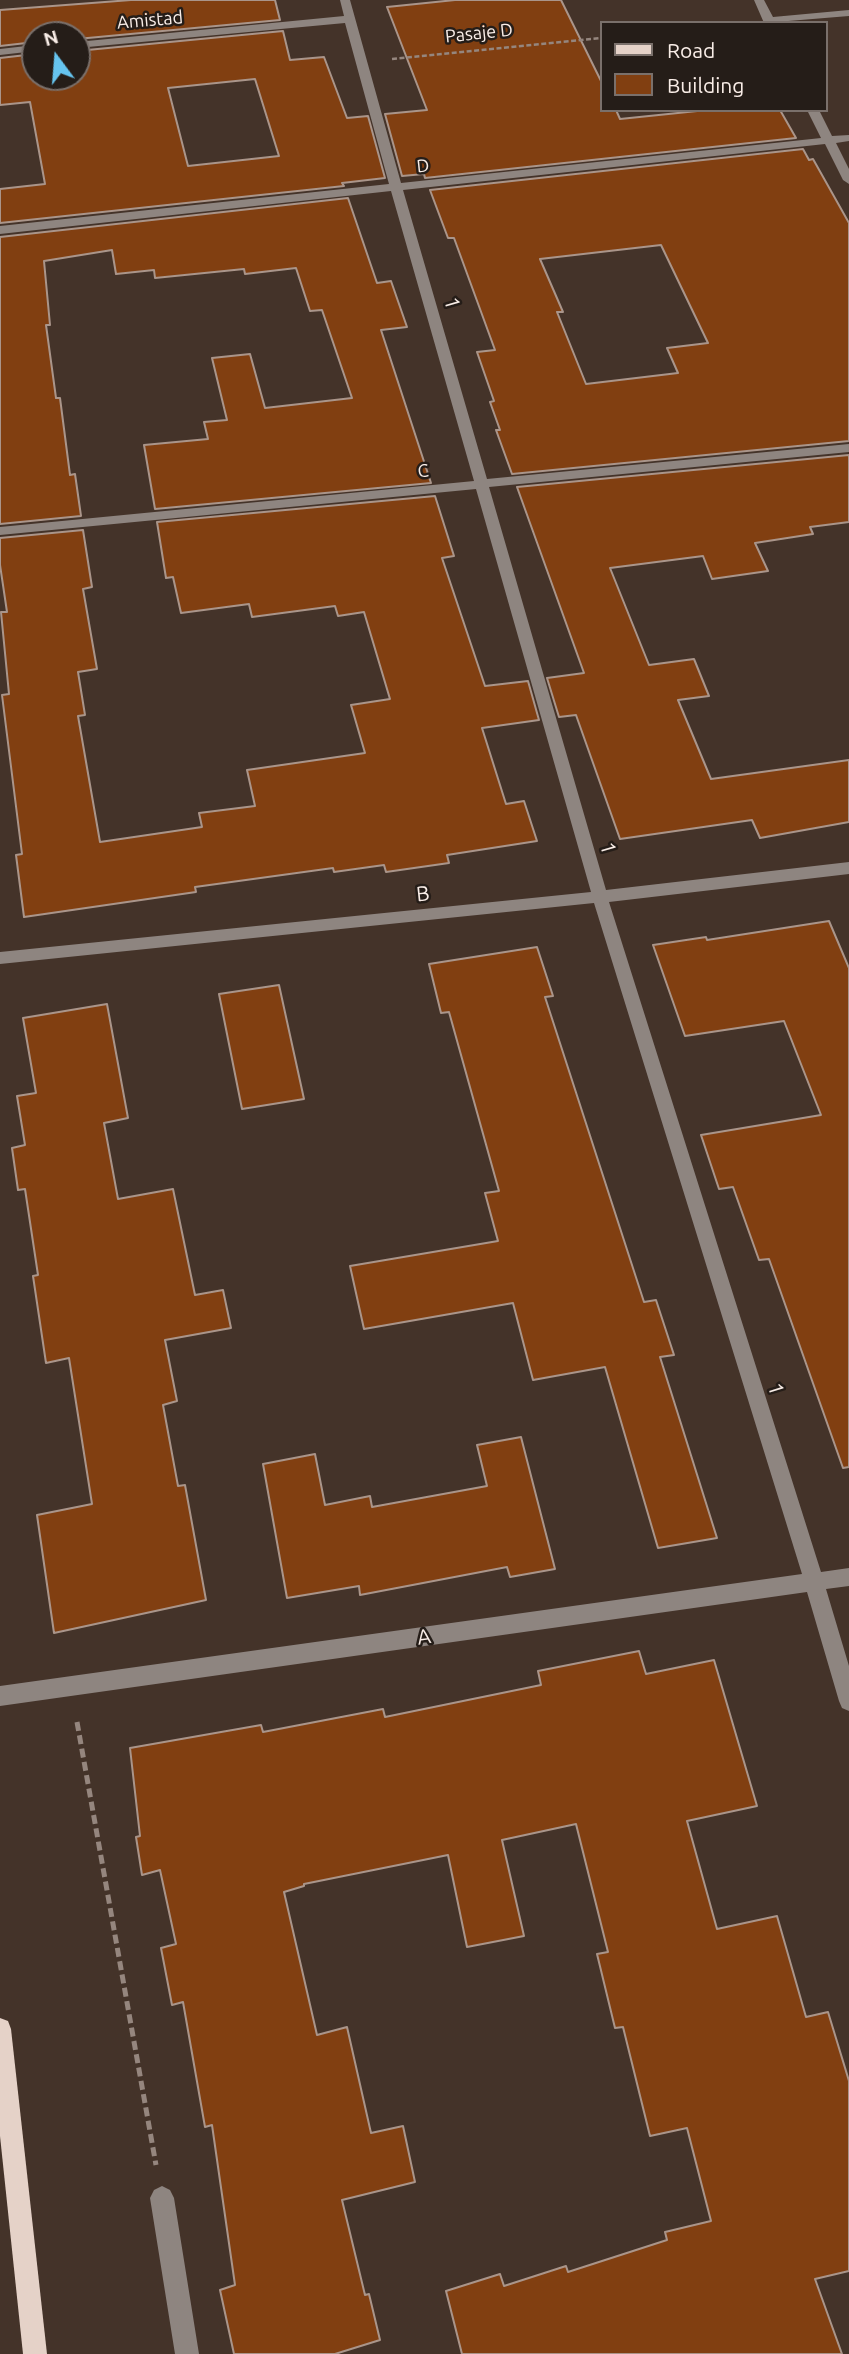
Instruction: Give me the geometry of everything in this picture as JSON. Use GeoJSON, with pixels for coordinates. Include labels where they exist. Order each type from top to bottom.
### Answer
{"type":"FeatureCollection","features":[{"type":"Feature","properties":{"kind":"main road"},"geometry":{"type":"LineString","coordinates":[[0,2029],[35,2354]]}},
{"type":"Feature","properties":{"kind":"street","name":"1"},"geometry":{"type":"LineString","coordinates":[[345,0],[360,62],[600,897],[849,1701]]}},
{"type":"Feature","properties":{"kind":"street"},"geometry":{"type":"LineString","coordinates":[[759,0],[770,21]]}},
{"type":"Feature","properties":{"kind":"street"},"geometry":{"type":"LineString","coordinates":[[779,21],[849,13]]}},
{"type":"Feature","properties":{"kind":"street","name":"Amistad"},"geometry":{"type":"LineString","coordinates":[[91,44],[351,19]]}},
{"type":"Feature","properties":{"kind":"street"},"geometry":{"type":"LineString","coordinates":[[0,52],[21,50]]}},
{"type":"Feature","properties":{"kind":"street"},"geometry":{"type":"LineString","coordinates":[[814,112],[849,180]]}},
{"type":"Feature","properties":{"kind":"street","name":"D"},"geometry":{"type":"LineString","coordinates":[[0,230],[849,138]]}},
{"type":"Feature","properties":{"kind":"street","name":"C"},"geometry":{"type":"LineString","coordinates":[[0,531],[849,448]]}},
{"type":"Feature","properties":{"kind":"street","name":"B"},"geometry":{"type":"LineString","coordinates":[[0,958],[600,897],[849,868]]}},
{"type":"Feature","properties":{"kind":"street"},"geometry":{"type":"LineString","coordinates":[[0,950],[0,958]]}},
{"type":"Feature","properties":{"kind":"street","name":"A"},"geometry":{"type":"LineString","coordinates":[[0,1696],[849,1577]]}},
{"type":"Feature","properties":{"kind":"street"},"geometry":{"type":"LineString","coordinates":[[162,2198],[187,2354]]}},
{"type":"Feature","properties":{"kind":"path","name":"Pasaje D"},"geometry":{"type":"LineString","coordinates":[[360,62],[600,38]]}},
{"type":"Feature","properties":{"kind":"path"},"geometry":{"type":"LineString","coordinates":[[71,1687],[162,2198]]}},
{"type":"Feature","properties":{"kind":"building"},"geometry":{"type":"Polygon","coordinates":[[[131,0],[275,0],[280,20],[91,38],[91,21],[21,21],[21,44],[0,46],[0,10],[131,0]]]}},
{"type":"Feature","properties":{"kind":"building"},"geometry":{"type":"Polygon","coordinates":[[[455,0],[561,0],[600,79],[600,112],[617,112],[620,119],[688,112],[781,112],[796,138],[425,178],[424,174],[402,176],[385,114],[427,110],[387,7],[455,0]]]}},
{"type":"Feature","properties":{"kind":"building"},"geometry":{"type":"Polygon","coordinates":[[[283,31],[290,60],[324,57],[347,118],[368,116],[385,178],[342,183],[344,186],[0,223],[0,189],[45,184],[30,102],[0,105],[0,58],[21,56],[21,91],[91,91],[91,50],[283,31]],[[255,79],[168,88],[188,166],[279,156],[255,79]]]}},
{"type":"Feature","properties":{"kind":"building"},"geometry":{"type":"Polygon","coordinates":[[[803,149],[809,160],[813,159],[849,223],[849,441],[512,474],[496,430],[500,430],[490,402],[494,401],[477,352],[495,350],[454,238],[448,238],[430,190],[803,149]],[[661,245],[540,259],[563,312],[557,312],[586,384],[678,373],[667,348],[708,343],[661,245]]]}},
{"type":"Feature","properties":{"kind":"building"},"geometry":{"type":"Polygon","coordinates":[[[348,198],[377,283],[391,281],[407,327],[381,330],[431,483],[155,509],[144,445],[208,439],[204,422],[227,420],[212,358],[250,354],[265,408],[352,398],[322,310],[310,311],[296,268],[245,274],[244,269],[155,278],[154,270],[116,274],[112,250],[44,261],[50,325],[46,325],[56,398],[60,398],[70,475],[75,474],[81,516],[0,524],[0,237],[348,198]]]}},
{"type":"Feature","properties":{"kind":"building"},"geometry":{"type":"Polygon","coordinates":[[[849,455],[849,522],[810,527],[813,534],[755,543],[768,571],[712,579],[703,556],[610,568],[649,665],[694,659],[709,696],[678,700],[711,779],[849,760],[849,822],[760,838],[752,820],[620,839],[576,715],[559,717],[547,678],[584,673],[517,487],[849,455]]]}},
{"type":"Feature","properties":{"kind":"building"},"geometry":{"type":"Polygon","coordinates":[[[435,496],[454,556],[442,558],[485,686],[528,681],[539,720],[482,728],[506,804],[524,801],[537,841],[447,855],[449,863],[386,872],[384,865],[334,872],[333,868],[195,887],[196,892],[24,917],[16,855],[22,854],[2,695],[9,694],[1,612],[7,612],[0,565],[0,538],[83,530],[92,587],[83,589],[97,669],[78,672],[85,715],[78,716],[100,842],[202,827],[199,813],[255,806],[247,770],[365,753],[351,705],[390,699],[364,612],[338,616],[335,606],[252,617],[249,604],[181,613],[173,577],[166,578],[157,522],[435,496]]]}},
{"type":"Feature","properties":{"kind":"building"},"geometry":{"type":"Polygon","coordinates":[[[829,921],[849,968],[849,1467],[843,1468],[769,1259],[759,1260],[733,1187],[719,1189],[701,1135],[821,1115],[784,1021],[685,1036],[653,945],[706,937],[707,940],[829,921]]]}},
{"type":"Feature","properties":{"kind":"building"},"geometry":{"type":"Polygon","coordinates":[[[537,947],[553,996],[545,997],[644,1302],[656,1300],[674,1355],[660,1357],[717,1538],[658,1548],[605,1367],[533,1380],[513,1303],[364,1329],[350,1266],[498,1241],[485,1193],[499,1191],[449,1012],[441,1013],[429,964],[537,947]]]}},
{"type":"Feature","properties":{"kind":"building"},"geometry":{"type":"Polygon","coordinates":[[[279,985],[304,1099],[242,1109],[219,994],[279,985]]]}},
{"type":"Feature","properties":{"kind":"building"},"geometry":{"type":"Polygon","coordinates":[[[107,1004],[128,1118],[104,1123],[118,1199],[173,1189],[195,1295],[223,1290],[231,1328],[165,1340],[177,1401],[163,1405],[178,1486],[185,1485],[206,1600],[54,1633],[37,1515],[92,1504],[69,1358],[46,1363],[33,1276],[38,1275],[25,1189],[18,1190],[12,1148],[25,1145],[17,1096],[36,1093],[23,1018],[107,1004]]]}},
{"type":"Feature","properties":{"kind":"building"},"geometry":{"type":"Polygon","coordinates":[[[521,1437],[555,1569],[510,1577],[507,1567],[360,1595],[359,1586],[287,1598],[263,1464],[315,1454],[325,1505],[370,1496],[372,1507],[487,1486],[477,1445],[521,1437]]]}},
{"type":"Feature","properties":{"kind":"building"},"geometry":{"type":"Polygon","coordinates":[[[639,1651],[646,1674],[714,1660],[757,1806],[687,1821],[717,1929],[777,1916],[806,2017],[828,2012],[849,2081],[849,2271],[815,2279],[842,2354],[462,2354],[446,2291],[500,2274],[504,2286],[566,2266],[568,2272],[667,2240],[665,2232],[711,2221],[687,2128],[650,2136],[623,2027],[615,2028],[597,1954],[608,1952],[576,1824],[502,1840],[524,1936],[467,1947],[448,1855],[304,1884],[284,1892],[317,2035],[347,2027],[371,2133],[403,2126],[415,2182],[342,2200],[365,2295],[369,2294],[380,2340],[335,2354],[234,2354],[220,2290],[235,2285],[212,2125],[205,2127],[183,2002],[172,2005],[161,1948],[176,1944],[160,1870],[142,1875],[136,1837],[140,1836],[130,1748],[261,1725],[263,1732],[383,1709],[385,1717],[541,1685],[538,1671],[639,1651]]]}}]}
